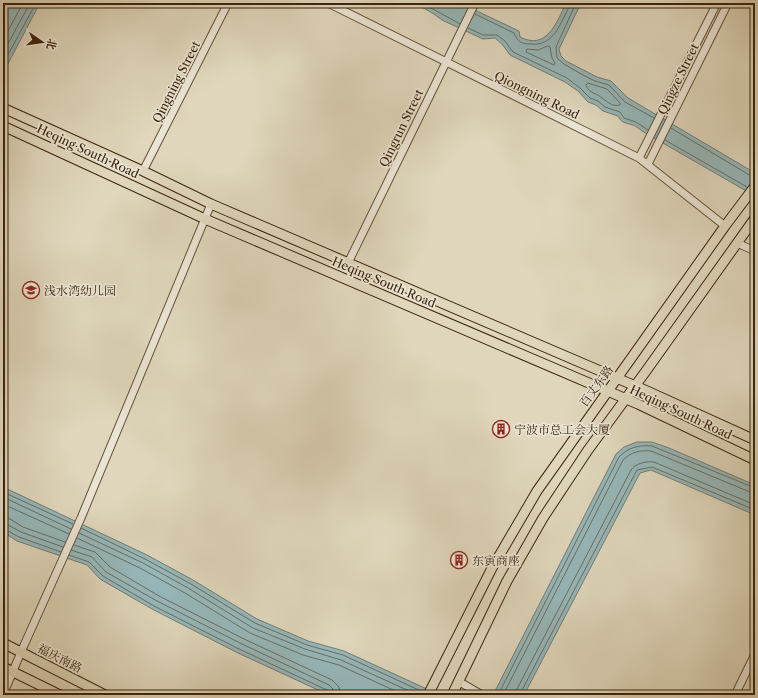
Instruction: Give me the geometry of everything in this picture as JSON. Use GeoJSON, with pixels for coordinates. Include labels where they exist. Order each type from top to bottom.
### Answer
{"type":"FeatureCollection","features":[{"type":"Feature","properties":{"kind":"main road","name":"Heqing South Road"},"geometry":{"type":"LineString","coordinates":[[3,108],[143,171],[211,204],[635,386],[755,440]]}},
{"type":"Feature","properties":{"kind":"main road","name":"Heqing South Road"},"geometry":{"type":"LineString","coordinates":[[3,126],[205,219],[626,399],[755,460]]}},
{"type":"Feature","properties":{"kind":"main road","name":"百丈东路"},"geometry":{"type":"LineString","coordinates":[[428,695],[492,568],[537,491],[616,378],[755,186]]}},
{"type":"Feature","properties":{"kind":"main road"},"geometry":{"type":"LineString","coordinates":[[452,695],[507,580],[529,541],[588,450],[755,218]]}},
{"type":"Feature","properties":{"kind":"main road","name":"福庆南路"},"geometry":{"type":"LineString","coordinates":[[3,643],[105,695]]}},
{"type":"Feature","properties":{"kind":"main road"},"geometry":{"type":"LineString","coordinates":[[3,667],[60,695]]}},
{"type":"Feature","properties":{"kind":"street","name":"Qingning Street"},"geometry":{"type":"LineString","coordinates":[[143,171],[228,3]]}},
{"type":"Feature","properties":{"kind":"street","name":"Qiongning Road"},"geometry":{"type":"LineString","coordinates":[[328,3],[640,158],[725,226]]}},
{"type":"Feature","properties":{"kind":"street","name":"Qingze Street"},"geometry":{"type":"LineString","coordinates":[[640,158],[717,3]]}},
{"type":"Feature","properties":{"kind":"street","name":"Qingze Street"},"geometry":{"type":"LineString","coordinates":[[648,164],[728,3]]}},
{"type":"Feature","properties":{"kind":"street","name":"Qingrun Street"},"geometry":{"type":"LineString","coordinates":[[348,263],[474,4]]}},
{"type":"Feature","properties":{"kind":"street"},"geometry":{"type":"LineString","coordinates":[[4,695],[21,652],[81,518],[211,204]]}},
{"type":"Feature","properties":{"kind":"street"},"geometry":{"type":"LineString","coordinates":[[737,242],[755,251]]}},
{"type":"Feature","properties":{"kind":"street"},"geometry":{"type":"LineString","coordinates":[[735,695],[755,654]]}},
{"type":"Feature","properties":{"kind":"street"},"geometry":{"type":"LineString","coordinates":[[458,681],[482,695]]}},
{"type":"Feature","properties":{"kind":"water"},"geometry":{"type":"Polygon","coordinates":[[[3,3],[40,3],[3,73],[3,3]]]}},
{"type":"Feature","properties":{"kind":"water"},"geometry":{"type":"Polygon","coordinates":[[[407,3],[460,3],[519,31],[520,37],[529,40],[537,40],[544,37],[555,26],[566,3],[581,3],[559,49],[561,56],[566,61],[597,77],[611,81],[628,98],[755,173],[755,196],[635,126],[622,121],[618,116],[603,111],[596,105],[588,102],[578,91],[565,82],[510,55],[502,44],[495,38],[483,39],[442,20],[420,6],[407,3]]]}},
{"type":"Feature","properties":{"kind":"water"},"geometry":{"type":"Polygon","coordinates":[[[637,442],[652,442],[669,448],[755,485],[755,515],[651,470],[640,473],[524,695],[493,695],[616,454],[624,447],[637,442]]]}},
{"type":"Feature","properties":{"kind":"water"},"geometry":{"type":"Polygon","coordinates":[[[3,487],[147,555],[193,580],[257,619],[308,641],[344,651],[440,695],[329,695],[238,653],[152,609],[100,579],[87,565],[17,541],[3,532],[3,487]]]}},
{"type":"Feature","properties":{"kind":"place","name":"浅水湾幼儿园"},"geometry":{"type":"Point","coordinates":[31,290]}},
{"type":"Feature","properties":{"kind":"place","name":"宁波市总工会大厦"},"geometry":{"type":"Point","coordinates":[501,429]}},
{"type":"Feature","properties":{"kind":"place","name":"东寅商座"},"geometry":{"type":"Point","coordinates":[459,560]}}]}
